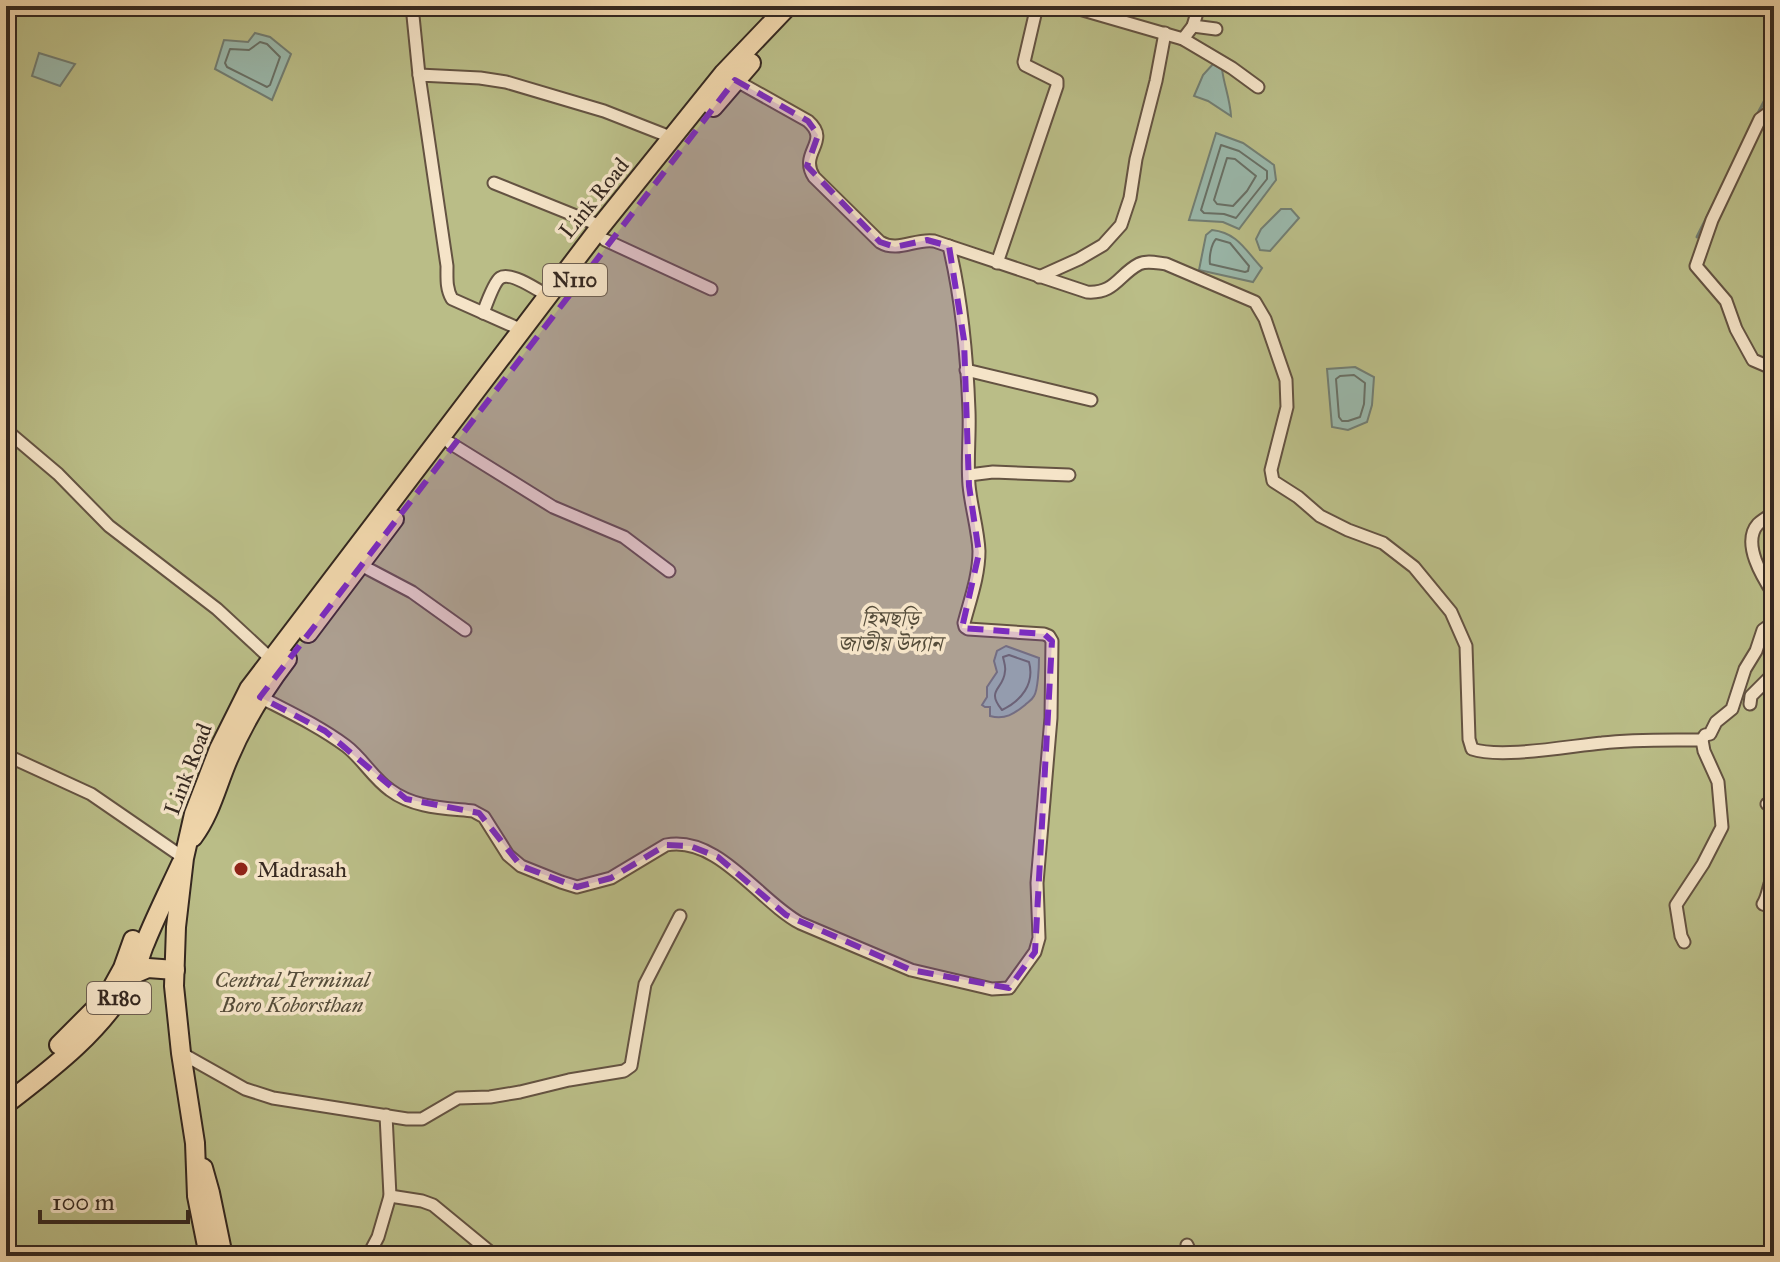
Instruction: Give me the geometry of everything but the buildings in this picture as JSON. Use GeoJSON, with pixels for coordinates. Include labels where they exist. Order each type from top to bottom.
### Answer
{"type":"FeatureCollection","features":[{"type":"Feature","properties":{"kind":"main road","name":"Link Road"},"geometry":{"type":"LineString","coordinates":[[186,850],[194,814],[219,749],[249,689],[450,443],[724,73],[788,6]]}},
{"type":"Feature","properties":{"kind":"main road","name":"Link Road"},"geometry":{"type":"LineString","coordinates":[[186,850],[207,816],[230,755],[260,697],[522,330],[735,80],[805,6]]}},
{"type":"Feature","properties":{"kind":"main road","name":"N110"},"geometry":{"type":"LineString","coordinates":[[186,850],[176,927],[174,986],[195,1143],[197,1196],[209,1256]]}},
{"type":"Feature","properties":{"kind":"main road","name":"R180"},"geometry":{"type":"LineString","coordinates":[[6,1104],[89,1033],[116,1002],[134,974],[186,850]]}},
{"type":"Feature","properties":{"kind":"main road","name":"R180"},"geometry":{"type":"LineString","coordinates":[[6,1089],[34,1069],[107,997],[170,867],[186,850]]}},
{"type":"Feature","properties":{"kind":"main road","name":"R180"},"geometry":{"type":"LineString","coordinates":[[134,974],[148,968],[175,970]]}},
{"type":"Feature","properties":{"kind":"main road","name":"N110"},"geometry":{"type":"LineString","coordinates":[[195,1143],[210,1193],[223,1256]]}},
{"type":"Feature","properties":{"kind":"street"},"geometry":{"type":"LineString","coordinates":[[412,6],[447,266],[447,289],[452,299],[522,330]]}},
{"type":"Feature","properties":{"kind":"street"},"geometry":{"type":"LineString","coordinates":[[997,263],[1057,86],[1057,81],[1024,62],[1037,6]]}},
{"type":"Feature","properties":{"kind":"street"},"geometry":{"type":"LineString","coordinates":[[1069,6],[1183,39],[1258,87]]}},
{"type":"Feature","properties":{"kind":"street"},"geometry":{"type":"LineString","coordinates":[[1183,39],[1193,26],[1199,6]]}},
{"type":"Feature","properties":{"kind":"street"},"geometry":{"type":"LineString","coordinates":[[1193,26],[1216,29]]}},
{"type":"Feature","properties":{"kind":"street"},"geometry":{"type":"LineString","coordinates":[[1039,277],[1103,245],[1121,225],[1130,198],[1165,33]]}},
{"type":"Feature","properties":{"kind":"street"},"geometry":{"type":"LineString","coordinates":[[419,75],[506,82],[604,111],[673,138]]}},
{"type":"Feature","properties":{"kind":"street"},"geometry":{"type":"LineString","coordinates":[[735,80],[816,128],[818,135],[809,169],[887,246],[927,240],[1098,293],[1140,264],[1166,264],[1255,302],[1265,319],[1286,380],[1287,407],[1271,470],[1273,481],[1320,516],[1383,543],[1414,567],[1451,612],[1466,646],[1469,739],[1472,749],[1483,753],[1605,742],[1702,740]]}},
{"type":"Feature","properties":{"kind":"street"},"geometry":{"type":"LineString","coordinates":[[1774,109],[1760,119],[1712,220],[1696,266],[1726,301],[1736,329],[1753,360],[1774,369]]}},
{"type":"Feature","properties":{"kind":"street"},"geometry":{"type":"LineString","coordinates":[[494,183],[603,233],[711,289]]}},
{"type":"Feature","properties":{"kind":"street"},"geometry":{"type":"LineString","coordinates":[[260,697],[325,731],[349,748],[389,790],[424,806],[479,813],[508,855],[521,866],[561,882],[577,887],[611,878],[666,845],[701,849],[718,857],[786,915],[800,923],[911,970],[992,989],[1009,988],[1035,952],[1039,938],[1038,873],[1051,718],[1052,641],[1044,634],[965,627],[979,553],[969,486],[969,412],[959,298],[949,246]]}},
{"type":"Feature","properties":{"kind":"street"},"geometry":{"type":"LineString","coordinates":[[483,313],[498,279],[504,276],[513,277],[548,296]]}},
{"type":"Feature","properties":{"kind":"street"},"geometry":{"type":"LineString","coordinates":[[966,370],[1091,400]]}},
{"type":"Feature","properties":{"kind":"street"},"geometry":{"type":"LineString","coordinates":[[6,430],[58,474],[109,526],[217,609],[271,659]]}},
{"type":"Feature","properties":{"kind":"street"},"geometry":{"type":"LineString","coordinates":[[450,443],[553,507],[624,537],[669,571]]}},
{"type":"Feature","properties":{"kind":"street"},"geometry":{"type":"LineString","coordinates":[[969,475],[993,472],[1069,475]]}},
{"type":"Feature","properties":{"kind":"street"},"geometry":{"type":"LineString","coordinates":[[1774,513],[1756,525],[1750,545],[1762,577],[1774,595]]}},
{"type":"Feature","properties":{"kind":"street"},"geometry":{"type":"LineString","coordinates":[[354,562],[412,592],[465,630]]}},
{"type":"Feature","properties":{"kind":"street"},"geometry":{"type":"LineString","coordinates":[[1684,942],[1676,905],[1703,864],[1722,827],[1718,782],[1702,740],[1732,709],[1745,669],[1756,651],[1763,630],[1774,622]]}},
{"type":"Feature","properties":{"kind":"street"},"geometry":{"type":"LineString","coordinates":[[1750,704],[1751,696],[1774,673]]}},
{"type":"Feature","properties":{"kind":"street"},"geometry":{"type":"LineString","coordinates":[[6,755],[91,794],[186,850]]}},
{"type":"Feature","properties":{"kind":"street"},"geometry":{"type":"LineString","coordinates":[[1774,874],[1763,904],[1774,908]]}},
{"type":"Feature","properties":{"kind":"street"},"geometry":{"type":"LineString","coordinates":[[181,1053],[245,1089],[273,1098],[407,1119],[422,1119],[458,1098],[490,1097],[617,1072],[631,1066],[645,984],[680,916]]}},
{"type":"Feature","properties":{"kind":"street"},"geometry":{"type":"LineString","coordinates":[[368,1256],[378,1237],[390,1196],[386,1115]]}},
{"type":"Feature","properties":{"kind":"street"},"geometry":{"type":"LineString","coordinates":[[390,1196],[433,1205],[495,1256]]}},
{"type":"Feature","properties":{"kind":"highlighted area"},"geometry":{"type":"Polygon","coordinates":[[[735,80],[808,121],[818,135],[807,166],[880,242],[895,247],[927,240],[949,246],[964,340],[969,486],[979,553],[962,628],[1044,634],[1052,641],[1035,952],[1009,988],[911,970],[786,915],[718,857],[690,846],[666,845],[611,878],[577,887],[521,866],[479,813],[406,799],[325,731],[260,697],[735,80]]]}},
{"type":"Feature","properties":{"kind":"green space","name":"হিমছড়ি জাতীয় উদ্যান"},"geometry":{"type":"Polygon","coordinates":[[[6,6],[1774,6],[1774,1256],[6,1256],[6,6]]]}},
{"type":"Feature","properties":{"kind":"water"},"geometry":{"type":"Polygon","coordinates":[[[255,33],[270,37],[291,54],[272,100],[215,69],[224,40],[248,42],[255,33]]]}},
{"type":"Feature","properties":{"kind":"water"},"geometry":{"type":"Polygon","coordinates":[[[39,53],[75,64],[60,86],[32,76],[39,53]]]}},
{"type":"Feature","properties":{"kind":"water"},"geometry":{"type":"Polygon","coordinates":[[[1213,64],[1222,69],[1231,116],[1194,96],[1203,75],[1213,64]]]}},
{"type":"Feature","properties":{"kind":"water"},"geometry":{"type":"Polygon","coordinates":[[[1216,133],[1243,143],[1274,165],[1276,180],[1239,229],[1223,222],[1189,220],[1216,133]]]}},
{"type":"Feature","properties":{"kind":"water"},"geometry":{"type":"Polygon","coordinates":[[[1281,209],[1291,209],[1299,218],[1270,251],[1260,250],[1256,239],[1261,229],[1281,209]]]}},
{"type":"Feature","properties":{"kind":"water"},"geometry":{"type":"Polygon","coordinates":[[[1212,230],[1235,239],[1262,268],[1253,282],[1199,270],[1206,235],[1212,230]]]}},
{"type":"Feature","properties":{"kind":"water"},"geometry":{"type":"Polygon","coordinates":[[[1355,367],[1374,377],[1367,422],[1348,430],[1332,427],[1327,369],[1355,367]]]}},
{"type":"Feature","properties":{"kind":"water"},"geometry":{"type":"Polygon","coordinates":[[[1006,646],[1039,658],[1037,683],[1034,696],[1025,705],[1009,715],[995,717],[990,716],[990,707],[982,705],[987,697],[987,687],[997,672],[994,661],[997,651],[1006,646]]]}},
{"type":"Feature","properties":{"kind":"waterway"},"geometry":{"type":"LineString","coordinates":[[1757,115],[1766,98],[1774,91]]}},
{"type":"Feature","properties":{"kind":"waterway"},"geometry":{"type":"LineString","coordinates":[[1697,237],[1719,193]]}},
{"type":"Feature","properties":{"kind":"place","name":"Madrasah"},"geometry":{"type":"Point","coordinates":[241,869]}},
{"type":"Feature","properties":{"kind":"park label","name":"Central Terminal Boro Koborsthan"},"geometry":{"type":"Point","coordinates":[292,992]}}]}
